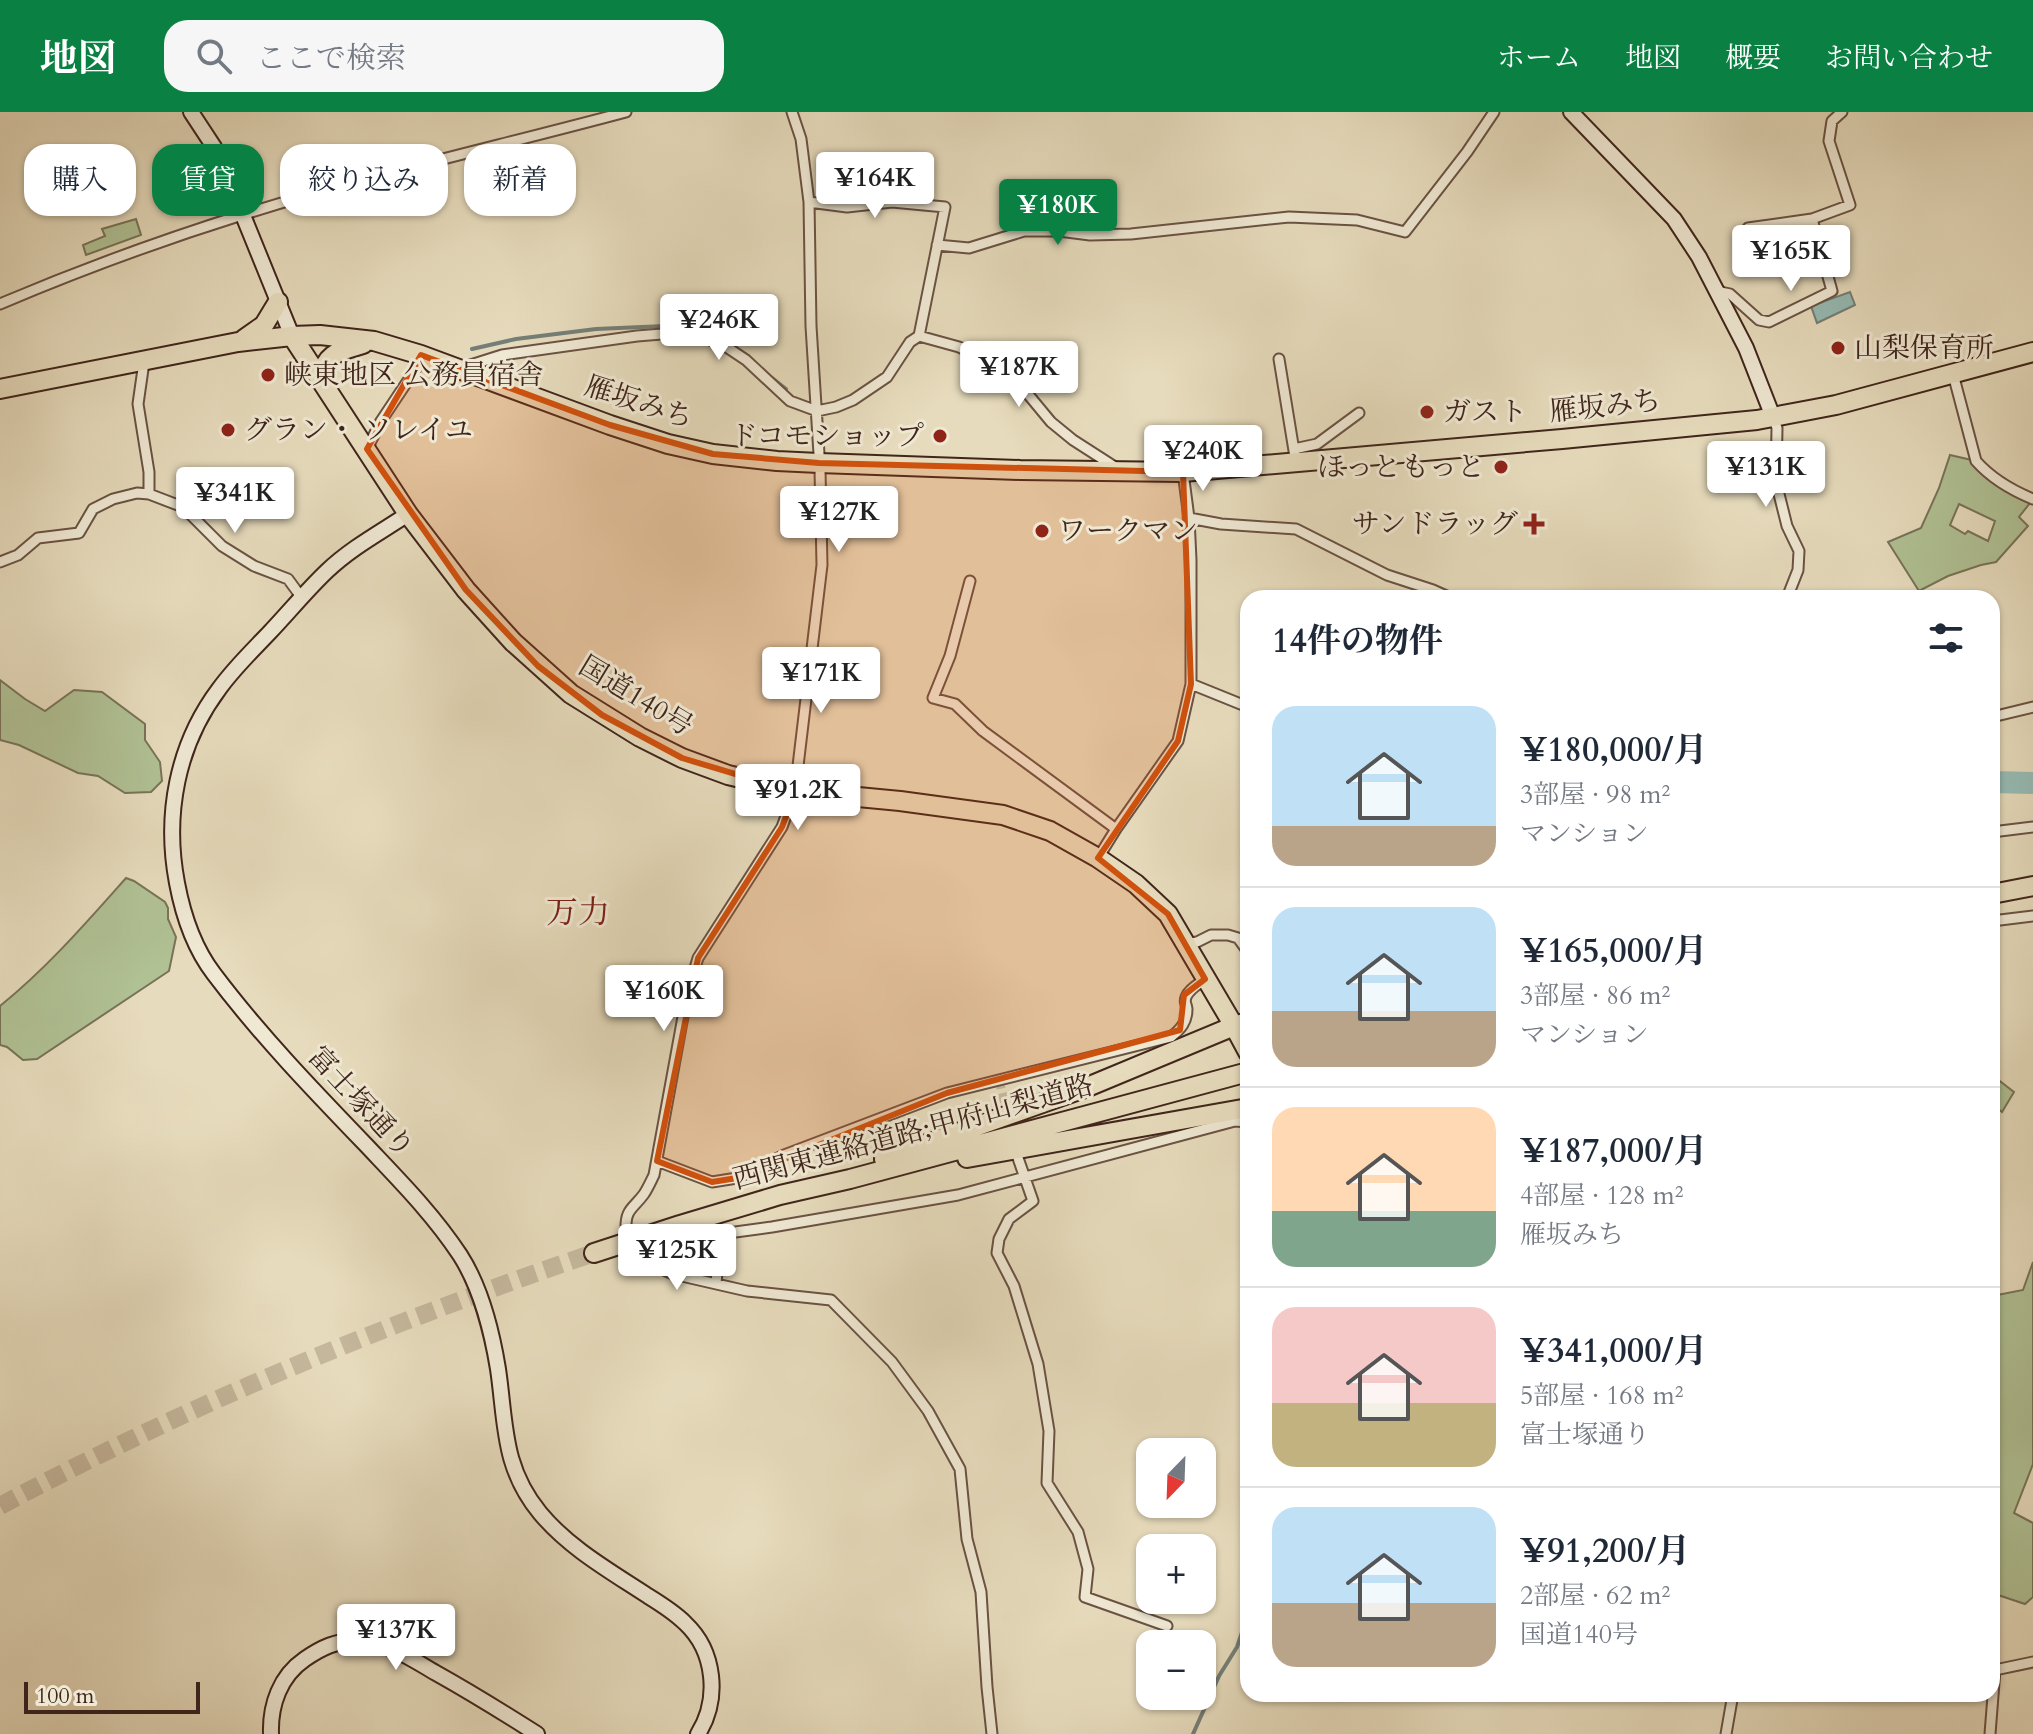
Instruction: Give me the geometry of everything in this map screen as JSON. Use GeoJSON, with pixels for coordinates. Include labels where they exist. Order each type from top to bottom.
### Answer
{"type":"FeatureCollection","features":[{"type":"Feature","properties":{"kind":"highway"},"geometry":{"type":"LineString","coordinates":[[238,342],[264,325],[278,302]]}},
{"type":"Feature","properties":{"kind":"highway","name":"雁坂みち"},"geometry":{"type":"LineString","coordinates":[[0,389],[238,342],[320,335],[374,341],[421,355],[610,425],[668,444],[713,454],[819,463],[1183,472],[1295,456],[1562,439],[1773,417],[1836,405],[2033,352]]}},
{"type":"Feature","properties":{"kind":"highway","name":"国道140号"},"geometry":{"type":"LineString","coordinates":[[292,336],[408,514],[466,590],[513,642],[571,694],[682,758],[728,775],[795,791],[1003,815],[1050,831],[1136,884],[1168,914],[1205,979],[1240,1023]]}},
{"type":"Feature","properties":{"kind":"highway"},"geometry":{"type":"LineString","coordinates":[[320,379],[331,356],[374,341]]}},
{"type":"Feature","properties":{"kind":"highway"},"geometry":{"type":"LineString","coordinates":[[2000,891],[2033,885]]}},
{"type":"Feature","properties":{"kind":"highway"},"geometry":{"type":"LineString","coordinates":[[780,1195],[1085,1088],[1240,1024]]}},
{"type":"Feature","properties":{"kind":"highway","name":"西関東連絡道路;甲府山梨道路"},"geometry":{"type":"LineString","coordinates":[[594,1253],[780,1195],[1240,1074]]}},
{"type":"Feature","properties":{"kind":"highway"},"geometry":{"type":"LineString","coordinates":[[850,1179],[1240,1109]]}},
{"type":"Feature","properties":{"kind":"street"},"geometry":{"type":"LineString","coordinates":[[191,112],[212,144]]}},
{"type":"Feature","properties":{"kind":"street"},"geometry":{"type":"LineString","coordinates":[[264,208],[626,112]]}},
{"type":"Feature","properties":{"kind":"street"},"geometry":{"type":"LineString","coordinates":[[626,1230],[625,1218],[654,1175],[687,995],[698,958],[782,827],[795,791],[822,565],[811,326],[809,202],[801,139],[792,112]]}},
{"type":"Feature","properties":{"kind":"street"},"geometry":{"type":"LineString","coordinates":[[937,245],[969,248],[1024,231],[1131,234],[1289,217],[1357,220],[1405,232],[1494,112]]}},
{"type":"Feature","properties":{"kind":"street"},"geometry":{"type":"LineString","coordinates":[[1571,112],[1674,219],[1699,257],[1746,348],[1777,428],[1776,482],[1787,526],[1799,551],[1798,570],[1790,590]]}},
{"type":"Feature","properties":{"kind":"street"},"geometry":{"type":"LineString","coordinates":[[1748,228],[1812,219],[1850,205],[1829,141],[1832,121],[1842,112]]}},
{"type":"Feature","properties":{"kind":"street"},"geometry":{"type":"LineString","coordinates":[[461,368],[502,355],[687,332],[722,344],[746,360],[790,401],[817,411],[853,400],[887,377],[910,342],[919,336],[945,207],[892,202],[847,207],[809,202]]}},
{"type":"Feature","properties":{"kind":"street"},"geometry":{"type":"LineString","coordinates":[[0,304],[159,242],[238,216]]}},
{"type":"Feature","properties":{"kind":"street"},"geometry":{"type":"LineString","coordinates":[[245,216],[251,239],[292,336]]}},
{"type":"Feature","properties":{"kind":"street"},"geometry":{"type":"LineString","coordinates":[[1716,291],[1730,294],[1759,320],[1769,322],[1832,291],[1812,219]]}},
{"type":"Feature","properties":{"kind":"street"},"geometry":{"type":"LineString","coordinates":[[919,336],[959,347],[993,364],[1022,387],[1051,422],[1122,472]]}},
{"type":"Feature","properties":{"kind":"street"},"geometry":{"type":"LineString","coordinates":[[367,449],[421,355]]}},
{"type":"Feature","properties":{"kind":"street"},"geometry":{"type":"LineString","coordinates":[[1279,359],[1295,456],[1359,413]]}},
{"type":"Feature","properties":{"kind":"street"},"geometry":{"type":"LineString","coordinates":[[144,362],[138,404],[149,472],[149,494]]}},
{"type":"Feature","properties":{"kind":"street"},"geometry":{"type":"LineString","coordinates":[[1953,374],[1976,461],[1984,471],[2009,489],[2033,499]]}},
{"type":"Feature","properties":{"kind":"street"},"geometry":{"type":"LineString","coordinates":[[1098,858],[1178,741],[1191,684],[1191,560],[1183,472]]}},
{"type":"Feature","properties":{"kind":"street"},"geometry":{"type":"LineString","coordinates":[[0,562],[18,555],[38,538],[79,533],[93,509],[113,499],[137,493],[149,494],[183,507],[222,546],[254,566],[288,579],[302,598]]}},
{"type":"Feature","properties":{"kind":"street","name":"富士塚通り"},"geometry":{"type":"LineString","coordinates":[[408,514],[329,569],[220,687],[203,713],[180,770],[170,833],[175,876],[187,923],[212,971],[283,1058],[430,1214],[468,1268],[491,1327],[506,1443],[535,1508],[565,1539],[687,1624],[706,1650],[712,1702],[698,1734]]}},
{"type":"Feature","properties":{"kind":"street"},"geometry":{"type":"LineString","coordinates":[[1189,518],[1221,524],[1296,529],[1387,575],[1433,590]]}},
{"type":"Feature","properties":{"kind":"street"},"geometry":{"type":"LineString","coordinates":[[970,581],[950,656],[933,698],[955,704],[994,739],[1116,829]]}},
{"type":"Feature","properties":{"kind":"street"},"geometry":{"type":"LineString","coordinates":[[1191,684],[1240,704]]}},
{"type":"Feature","properties":{"kind":"street"},"geometry":{"type":"LineString","coordinates":[[2000,715],[2033,707]]}},
{"type":"Feature","properties":{"kind":"street"},"geometry":{"type":"LineString","coordinates":[[2000,831],[2033,827]]}},
{"type":"Feature","properties":{"kind":"street"},"geometry":{"type":"LineString","coordinates":[[2000,920],[2033,916]]}},
{"type":"Feature","properties":{"kind":"street"},"geometry":{"type":"LineString","coordinates":[[1184,944],[1211,935],[1228,935],[1240,941]]}},
{"type":"Feature","properties":{"kind":"street"},"geometry":{"type":"LineString","coordinates":[[657,1161],[712,1182],[737,1178],[784,1155],[947,1093],[1171,1037],[1185,1022],[1188,992],[1205,979]]}},
{"type":"Feature","properties":{"kind":"street"},"geometry":{"type":"LineString","coordinates":[[716,1283],[720,1242],[728,1233],[958,1195],[1240,1121]]}},
{"type":"Feature","properties":{"kind":"street"},"geometry":{"type":"LineString","coordinates":[[1018,1158],[1033,1201],[1009,1219],[999,1239],[997,1253],[1014,1286],[1038,1364],[1049,1431],[1047,1483],[1078,1532],[1088,1569],[1085,1597],[1167,1626]]}},
{"type":"Feature","properties":{"kind":"street"},"geometry":{"type":"LineString","coordinates":[[631,1248],[646,1262],[673,1274],[747,1291],[831,1300],[892,1362],[928,1411],[960,1469],[967,1539],[981,1592],[992,1734]]}},
{"type":"Feature","properties":{"kind":"street"},"geometry":{"type":"LineString","coordinates":[[271,1734],[274,1703],[281,1685],[296,1665],[333,1643],[356,1641],[378,1644],[400,1652],[537,1734]]}},
{"type":"Feature","properties":{"kind":"street"},"geometry":{"type":"LineString","coordinates":[[2000,1669],[2033,1662]]}},
{"type":"Feature","properties":{"kind":"street"},"geometry":{"type":"LineString","coordinates":[[1726,1734],[1732,1702]]}},
{"type":"Feature","properties":{"kind":"street"},"geometry":{"type":"LineString","coordinates":[[1990,1734],[1992,1702]]}},
{"type":"Feature","properties":{"kind":"highlighted area"},"geometry":{"type":"Polygon","coordinates":[[[421,355],[610,425],[713,454],[819,463],[1183,472],[1191,684],[1178,741],[1098,858],[1168,914],[1205,979],[1184,995],[1180,1030],[947,1093],[737,1178],[712,1182],[657,1161],[698,958],[782,827],[795,792],[682,758],[602,715],[538,666],[466,590],[367,449],[421,355]]]}},
{"type":"Feature","properties":{"kind":"green space"},"geometry":{"type":"Polygon","coordinates":[[[136,219],[141,235],[86,255],[83,245],[105,236],[102,229],[136,219]]]}},
{"type":"Feature","properties":{"kind":"green space"},"geometry":{"type":"Polygon","coordinates":[[[1950,455],[1976,461],[2033,499],[2019,517],[2028,526],[1996,562],[1948,576],[1918,590],[1888,542],[1921,528],[1950,455]],[[1959,504],[1950,525],[1965,534],[1968,531],[1988,541],[1995,521],[1959,504]]]}},
{"type":"Feature","properties":{"kind":"green space"},"geometry":{"type":"Polygon","coordinates":[[[0,680],[45,711],[74,690],[102,692],[145,724],[145,740],[160,762],[162,781],[151,792],[125,793],[98,776],[78,773],[19,745],[0,740],[0,680]]]}},
{"type":"Feature","properties":{"kind":"green space"},"geometry":{"type":"Polygon","coordinates":[[[126,878],[165,902],[168,908],[168,919],[176,937],[169,971],[37,1059],[23,1060],[0,1045],[0,1006],[50,961],[126,878]]]}},
{"type":"Feature","properties":{"kind":"green space"},"geometry":{"type":"Polygon","coordinates":[[[2000,1081],[2014,1092],[2002,1112],[2000,1110],[2000,1081]]]}},
{"type":"Feature","properties":{"kind":"green space"},"geometry":{"type":"Polygon","coordinates":[[[2033,1262],[2033,1464],[2014,1513],[2033,1523],[2033,1597],[2025,1604],[2000,1596],[2000,1294],[2023,1290],[2033,1262]]]}},
{"type":"Feature","properties":{"kind":"water"},"geometry":{"type":"Polygon","coordinates":[[[1850,292],[1855,305],[1817,323],[1811,306],[1850,292]]]}},
{"type":"Feature","properties":{"kind":"waterway"},"geometry":{"type":"LineString","coordinates":[[472,349],[516,339],[596,329],[688,325],[716,338]]}},
{"type":"Feature","properties":{"kind":"waterway"},"geometry":{"type":"LineString","coordinates":[[772,378],[786,389]]}},
{"type":"Feature","properties":{"kind":"waterway"},"geometry":{"type":"LineString","coordinates":[[2000,782],[2033,783]]}},
{"type":"Feature","properties":{"kind":"waterway"},"geometry":{"type":"LineString","coordinates":[[1193,1734],[1240,1638]]}},
{"type":"Feature","properties":{"kind":"tunnel"},"geometry":{"type":"LineString","coordinates":[[999,1080],[1008,1116]]}},
{"type":"Feature","properties":{"kind":"tunnel"},"geometry":{"type":"LineString","coordinates":[[0,1506],[144,1433],[292,1367],[442,1307],[594,1253]]}},
{"type":"Feature","properties":{"kind":"place","name":"山梨保育所"},"geometry":{"type":"Point","coordinates":[1838,348]}},
{"type":"Feature","properties":{"kind":"place","name":"峡東地区 公務員宿舎"},"geometry":{"type":"Point","coordinates":[268,375]}},
{"type":"Feature","properties":{"kind":"place","name":"ガスト"},"geometry":{"type":"Point","coordinates":[1427,412]}},
{"type":"Feature","properties":{"kind":"place","name":"グラン・ ソレイユ"},"geometry":{"type":"Point","coordinates":[228,430]}},
{"type":"Feature","properties":{"kind":"place","name":"ドコモショップ"},"geometry":{"type":"Point","coordinates":[940,436]}},
{"type":"Feature","properties":{"kind":"place","name":"ほっともっと"},"geometry":{"type":"Point","coordinates":[1501,467]}},
{"type":"Feature","properties":{"kind":"place","name":"サンドラッグ"},"geometry":{"type":"Point","coordinates":[1534,524]}},
{"type":"Feature","properties":{"kind":"place","name":"ワークマン"},"geometry":{"type":"Point","coordinates":[1042,531]}},
{"type":"Feature","properties":{"kind":"district","name":"万力"},"geometry":{"type":"Point","coordinates":[578,913]}}]}
